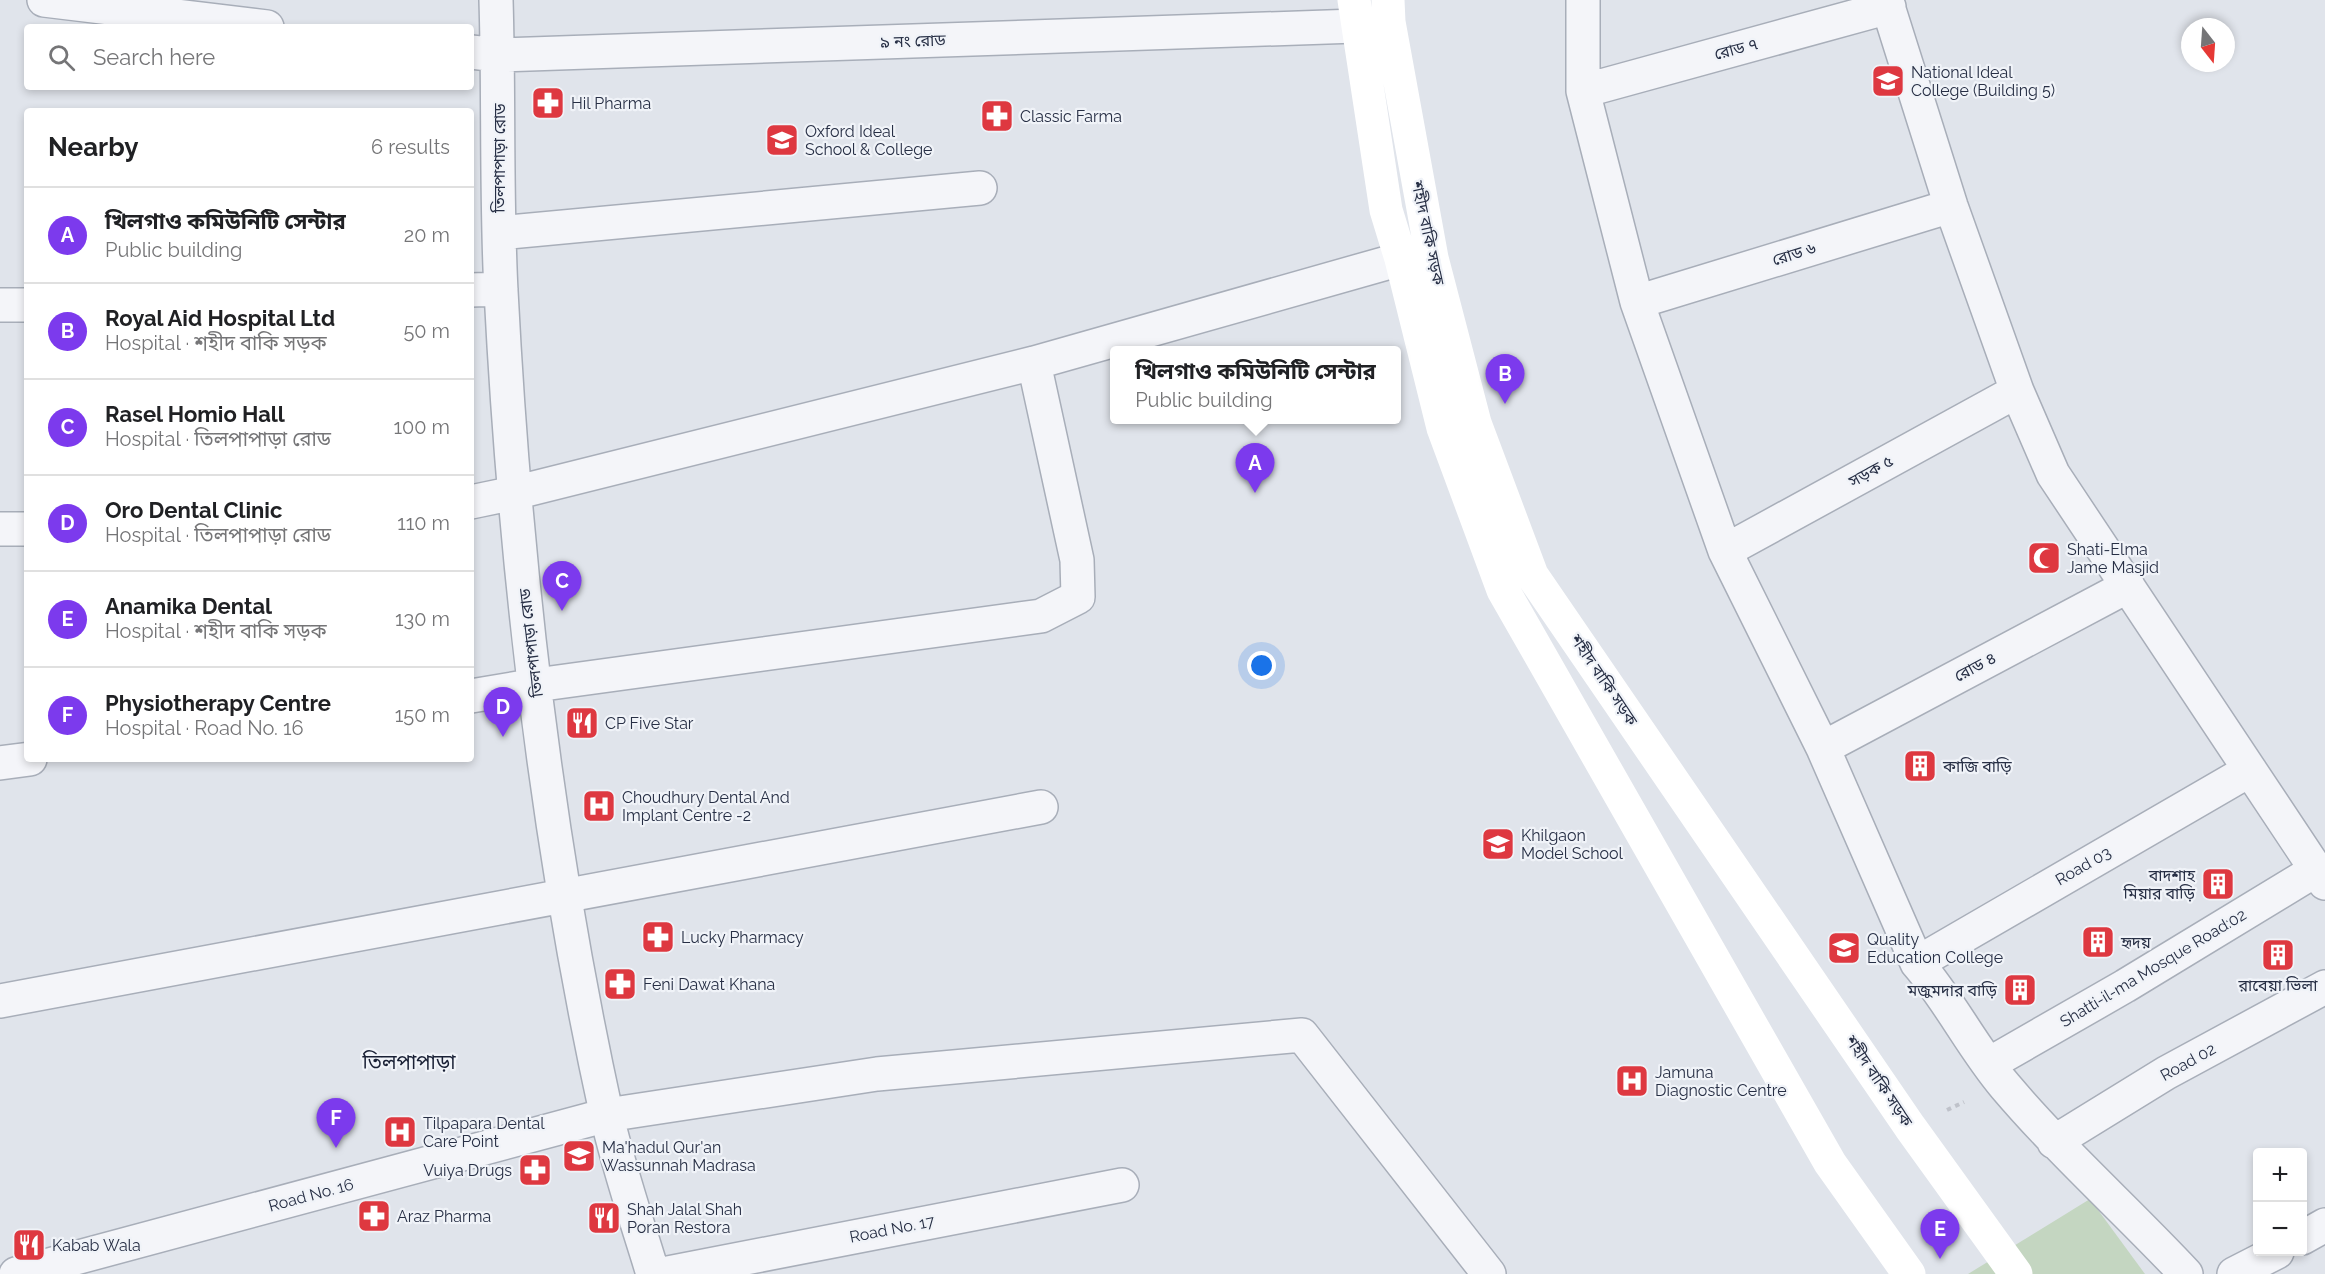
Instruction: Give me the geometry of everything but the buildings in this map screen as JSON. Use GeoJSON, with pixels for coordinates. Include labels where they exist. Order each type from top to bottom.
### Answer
{"type":"FeatureCollection","features":[{"type":"Feature","properties":{"kind":"street"},"geometry":{"type":"LineString","coordinates":[[44,0],[242,24]]}},
{"type":"Feature","properties":{"kind":"street","name":"তিলপাপাড়া রোড"},"geometry":{"type":"LineString","coordinates":[[496,0],[484,53],[499,233],[486,290],[514,493],[536,685],[564,895],[607,1116],[653,1274]]}},
{"type":"Feature","properties":{"kind":"street","name":"শহীদ বাকি সড়ক"},"geometry":{"type":"LineString","coordinates":[[1388,0],[1397,67],[1432,258],[1475,423],[1532,575],[1910,1127],[2016,1274]]}},
{"type":"Feature","properties":{"kind":"street"},"geometry":{"type":"LineString","coordinates":[[1583,0],[1583,91],[1637,302],[1725,551],[1823,748],[1917,963],[1938,986],[1989,1064],[2054,1142],[2186,1274]]}},
{"type":"Feature","properties":{"kind":"street"},"geometry":{"type":"LineString","coordinates":[[1888,4],[1951,206],[2017,391],[2053,474],[2321,877]]}},
{"type":"Feature","properties":{"kind":"street","name":"রোড ৭"},"geometry":{"type":"LineString","coordinates":[[1583,91],[1888,4]]}},
{"type":"Feature","properties":{"kind":"street","name":"৯ নং রোড"},"geometry":{"type":"LineString","coordinates":[[484,53],[1355,13]]}},
{"type":"Feature","properties":{"kind":"street","name":"শহীদ বাকি সড়ক"},"geometry":{"type":"LineString","coordinates":[[1355,13],[1386,210],[1401,259],[1443,428],[1503,590],[1830,1163],[1910,1274]]}},
{"type":"Feature","properties":{"kind":"street"},"geometry":{"type":"LineString","coordinates":[[499,233],[980,188]]}},
{"type":"Feature","properties":{"kind":"street","name":"রোড ৬"},"geometry":{"type":"LineString","coordinates":[[1637,302],[1951,206]]}},
{"type":"Feature","properties":{"kind":"street"},"geometry":{"type":"LineString","coordinates":[[474,501],[1034,363],[1401,259]]}},
{"type":"Feature","properties":{"kind":"street"},"geometry":{"type":"LineString","coordinates":[[0,305],[24,305]]}},
{"type":"Feature","properties":{"kind":"street"},"geometry":{"type":"LineString","coordinates":[[474,695],[1041,616],[1078,597],[1077,560],[1034,363]]}},
{"type":"Feature","properties":{"kind":"street","name":"সড়ক ৫"},"geometry":{"type":"LineString","coordinates":[[1725,551],[2017,391]]}},
{"type":"Feature","properties":{"kind":"street"},"geometry":{"type":"LineString","coordinates":[[0,529],[24,530]]}},
{"type":"Feature","properties":{"kind":"street","name":"রোড ৪"},"geometry":{"type":"LineString","coordinates":[[1823,748],[2127,586]]}},
{"type":"Feature","properties":{"kind":"street"},"geometry":{"type":"LineString","coordinates":[[0,763],[24,760]]}},
{"type":"Feature","properties":{"kind":"street","name":"Road 03"},"geometry":{"type":"LineString","coordinates":[[1917,963],[2250,770]]}},
{"type":"Feature","properties":{"kind":"street"},"geometry":{"type":"LineString","coordinates":[[0,1001],[1041,807]]}},
{"type":"Feature","properties":{"kind":"street","name":"Shatti-il-ma Mosque Road:02"},"geometry":{"type":"LineString","coordinates":[[1989,1064],[2321,877]]}},
{"type":"Feature","properties":{"kind":"street","name":"Road 02"},"geometry":{"type":"LineString","coordinates":[[2054,1142],[2166,1073],[2325,987]]}},
{"type":"Feature","properties":{"kind":"street","name":"Road No. 16"},"geometry":{"type":"LineString","coordinates":[[16,1274],[607,1116],[877,1074],[1302,1035],[1489,1274]]}},
{"type":"Feature","properties":{"kind":"street","name":"Road No. 17"},"geometry":{"type":"LineString","coordinates":[[663,1274],[1122,1185]]}},
{"type":"Feature","properties":{"kind":"street"},"geometry":{"type":"LineString","coordinates":[[2307,1235],[2325,1225]]}},
{"type":"Feature","properties":{"kind":"street"},"geometry":{"type":"LineString","coordinates":[[2234,1274],[2268,1256]]}},
{"type":"Feature","properties":{"kind":"green space"},"geometry":{"type":"Polygon","coordinates":[[[2090,1199],[2145,1274],[1968,1274],[2090,1199]]]}},
{"type":"Feature","properties":{"kind":"place","name":"National Ideal College (Building 5)"},"geometry":{"type":"Point","coordinates":[1888,81]}},
{"type":"Feature","properties":{"kind":"place","name":"Hil Pharma"},"geometry":{"type":"Point","coordinates":[548,103]}},
{"type":"Feature","properties":{"kind":"place","name":"Classic Farma"},"geometry":{"type":"Point","coordinates":[997,116]}},
{"type":"Feature","properties":{"kind":"place","name":"Oxford Ideal School & College"},"geometry":{"type":"Point","coordinates":[782,140]}},
{"type":"Feature","properties":{"kind":"place","name":"Royal Aid Hospital Ltd"},"geometry":{"type":"Point","coordinates":[1505,404]}},
{"type":"Feature","properties":{"kind":"place","name":"খিলগাও কমিউনিটি সেন্টার"},"geometry":{"type":"Point","coordinates":[1255,493]}},
{"type":"Feature","properties":{"kind":"place","name":"Shati-Elma Jame Masjid"},"geometry":{"type":"Point","coordinates":[2044,558]}},
{"type":"Feature","properties":{"kind":"place","name":"Rasel Homio Hall"},"geometry":{"type":"Point","coordinates":[562,611]}},
{"type":"Feature","properties":{"kind":"place","name":"CP Five Star"},"geometry":{"type":"Point","coordinates":[582,723]}},
{"type":"Feature","properties":{"kind":"place","name":"Oro Dental Clinic"},"geometry":{"type":"Point","coordinates":[503,737]}},
{"type":"Feature","properties":{"kind":"place","name":"কাজি বাড়ি"},"geometry":{"type":"Point","coordinates":[1920,766]}},
{"type":"Feature","properties":{"kind":"place","name":"Choudhury Dental And Implant Centre -2"},"geometry":{"type":"Point","coordinates":[599,806]}},
{"type":"Feature","properties":{"kind":"place","name":"Khilgaon Model School"},"geometry":{"type":"Point","coordinates":[1498,844]}},
{"type":"Feature","properties":{"kind":"place","name":"বাদশাহ মিয়ার বাড়ি"},"geometry":{"type":"Point","coordinates":[2218,884]}},
{"type":"Feature","properties":{"kind":"place","name":"Lucky Pharmacy"},"geometry":{"type":"Point","coordinates":[658,937]}},
{"type":"Feature","properties":{"kind":"place","name":"হৃদয়"},"geometry":{"type":"Point","coordinates":[2098,942]}},
{"type":"Feature","properties":{"kind":"place","name":"Quality Education College"},"geometry":{"type":"Point","coordinates":[1844,948]}},
{"type":"Feature","properties":{"kind":"place","name":"রাবেয়া ভিলা"},"geometry":{"type":"Point","coordinates":[2278,955]}},
{"type":"Feature","properties":{"kind":"place","name":"Feni Dawat Khana"},"geometry":{"type":"Point","coordinates":[620,984]}},
{"type":"Feature","properties":{"kind":"place","name":"মজুমদার বাড়ি"},"geometry":{"type":"Point","coordinates":[2020,990]}},
{"type":"Feature","properties":{"kind":"place","name":"Jamuna Diagnostic Centre"},"geometry":{"type":"Point","coordinates":[1632,1081]}},
{"type":"Feature","properties":{"kind":"place","name":"Tilpapara Dental Care Point"},"geometry":{"type":"Point","coordinates":[400,1132]}},
{"type":"Feature","properties":{"kind":"place","name":"Physiotherapy Centre"},"geometry":{"type":"Point","coordinates":[336,1148]}},
{"type":"Feature","properties":{"kind":"place","name":"Ma'hadul Qur'an Wassunnah Madrasa"},"geometry":{"type":"Point","coordinates":[579,1156]}},
{"type":"Feature","properties":{"kind":"place","name":"Vuiya Drugs"},"geometry":{"type":"Point","coordinates":[535,1170]}},
{"type":"Feature","properties":{"kind":"place","name":"Araz Pharma"},"geometry":{"type":"Point","coordinates":[374,1216]}},
{"type":"Feature","properties":{"kind":"place","name":"Shah Jalal Shah Poran Restora"},"geometry":{"type":"Point","coordinates":[604,1218]}},
{"type":"Feature","properties":{"kind":"place","name":"Kabab Wala"},"geometry":{"type":"Point","coordinates":[29,1245]}},
{"type":"Feature","properties":{"kind":"place","name":"Anamika Dental"},"geometry":{"type":"Point","coordinates":[1940,1259]}},
{"type":"Feature","properties":{"kind":"district","name":"তিলপাপাড়া"},"geometry":{"type":"Point","coordinates":[409,1062]}}]}
